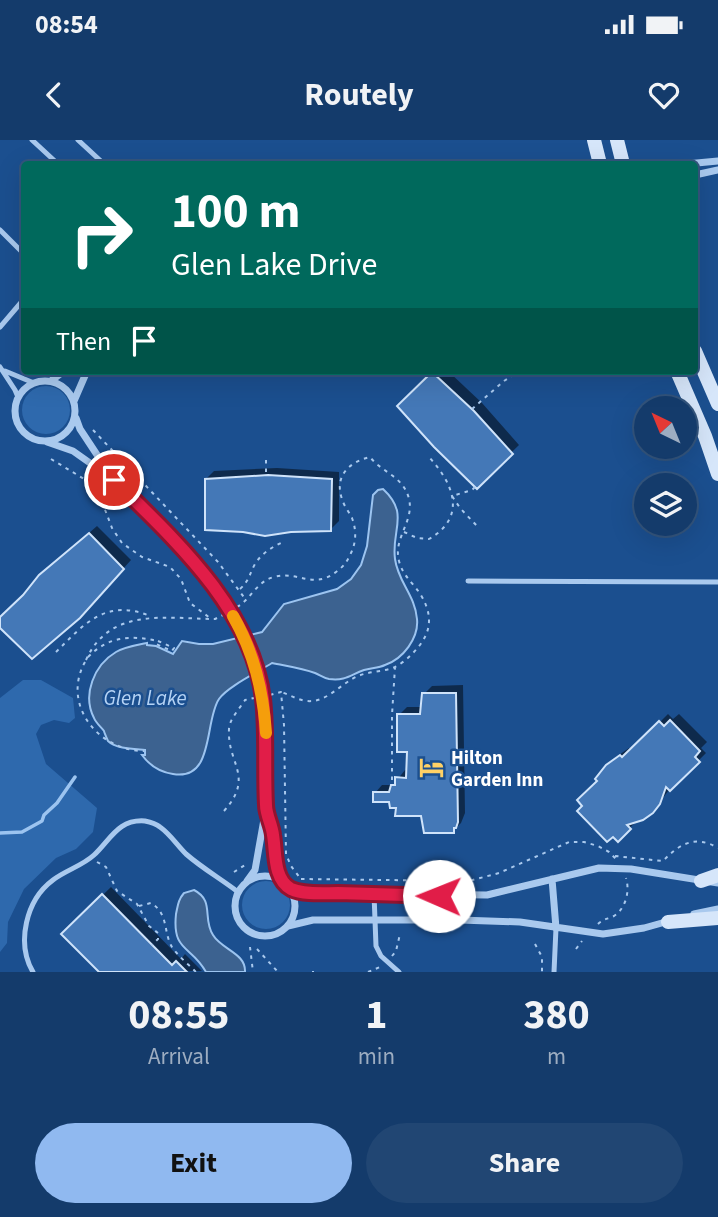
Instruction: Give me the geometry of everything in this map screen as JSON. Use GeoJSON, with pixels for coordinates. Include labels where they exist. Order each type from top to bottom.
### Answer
{"type":"FeatureCollection","features":[{"type":"Feature","properties":{"kind":"main road"},"geometry":{"type":"LineString","coordinates":[[594,140],[599,161]]}},
{"type":"Feature","properties":{"kind":"main road"},"geometry":{"type":"LineString","coordinates":[[617,140],[622,161]]}},
{"type":"Feature","properties":{"kind":"main road"},"geometry":{"type":"LineString","coordinates":[[698,358],[718,404]]}},
{"type":"Feature","properties":{"kind":"main road"},"geometry":{"type":"LineString","coordinates":[[679,375],[718,472]]}},
{"type":"Feature","properties":{"kind":"main road"},"geometry":{"type":"LineString","coordinates":[[701,881],[718,875]]}},
{"type":"Feature","properties":{"kind":"main road"},"geometry":{"type":"LineString","coordinates":[[668,922],[718,918]]}},
{"type":"Feature","properties":{"kind":"street"},"geometry":{"type":"LineString","coordinates":[[698,163],[718,161]]}},
{"type":"Feature","properties":{"kind":"street"},"geometry":{"type":"LineString","coordinates":[[698,174],[718,170]]}},
{"type":"Feature","properties":{"kind":"street"},"geometry":{"type":"LineString","coordinates":[[59,375],[51,381],[34,383],[18,397],[15,418],[20,428],[27,436],[73,451],[114,480]]}},
{"type":"Feature","properties":{"kind":"street"},"geometry":{"type":"LineString","coordinates":[[85,375],[74,401],[75,416],[80,429],[114,480],[189,558],[231,611],[251,653],[261,686],[267,747],[266,808],[255,870],[238,892],[234,905],[236,916],[249,932],[270,936],[288,926],[313,920],[374,920],[520,922],[590,933],[617,933],[718,909]]}},
{"type":"Feature","properties":{"kind":"street"},"geometry":{"type":"LineString","coordinates":[[51,381],[67,390],[74,401]]}},
{"type":"Feature","properties":{"kind":"street"},"geometry":{"type":"LineString","coordinates":[[47,442],[66,433],[75,416]]}},
{"type":"Feature","properties":{"kind":"street"},"geometry":{"type":"LineString","coordinates":[[266,808],[273,835],[274,853],[296,906],[288,926]]}},
{"type":"Feature","properties":{"kind":"street"},"geometry":{"type":"LineString","coordinates":[[290,888],[317,893],[487,895],[599,868],[718,883]]}},
{"type":"Feature","properties":{"kind":"street"},"geometry":{"type":"LineString","coordinates":[[247,881],[265,875],[284,881]]}},
{"type":"Feature","properties":{"kind":"street"},"geometry":{"type":"LineString","coordinates":[[552,879],[556,928]]}},
{"type":"Feature","properties":{"kind":"lane"},"geometry":{"type":"LineString","coordinates":[[32,140],[55,161]]}},
{"type":"Feature","properties":{"kind":"lane"},"geometry":{"type":"LineString","coordinates":[[78,140],[101,161]]}},
{"type":"Feature","properties":{"kind":"lane"},"geometry":{"type":"LineString","coordinates":[[0,230],[21,251]]}},
{"type":"Feature","properties":{"kind":"lane"},"geometry":{"type":"LineString","coordinates":[[0,327],[21,302]]}},
{"type":"Feature","properties":{"kind":"lane"},"geometry":{"type":"LineString","coordinates":[[1,368],[34,383]]}},
{"type":"Feature","properties":{"kind":"lane"},"geometry":{"type":"LineString","coordinates":[[1,368],[18,397]]}},
{"type":"Feature","properties":{"kind":"lane"},"geometry":{"type":"LineString","coordinates":[[468,581],[718,582]]}},
{"type":"Feature","properties":{"kind":"lane"},"geometry":{"type":"LineString","coordinates":[[33,972],[26,956],[25,928],[32,907],[51,881],[90,858],[117,828],[126,823],[148,822],[163,829],[188,856],[238,892]]}},
{"type":"Feature","properties":{"kind":"lane"},"geometry":{"type":"LineString","coordinates":[[374,894],[378,951],[399,972]]}},
{"type":"Feature","properties":{"kind":"lane"},"geometry":{"type":"LineString","coordinates":[[554,972],[556,928]]}},
{"type":"Feature","properties":{"kind":"path"},"geometry":{"type":"LineString","coordinates":[[472,409],[513,375]]}},
{"type":"Feature","properties":{"kind":"path"},"geometry":{"type":"LineString","coordinates":[[92,429],[218,562],[247,601]]}},
{"type":"Feature","properties":{"kind":"path"},"geometry":{"type":"LineString","coordinates":[[427,455],[444,474],[452,496],[460,508],[477,526]]}},
{"type":"Feature","properties":{"kind":"path"},"geometry":{"type":"LineString","coordinates":[[56,652],[97,616],[125,610],[151,617],[215,619],[247,601],[256,588],[274,577],[281,575],[307,580],[324,579],[346,564],[353,551],[355,534],[352,519],[342,502],[340,487],[343,473],[355,462],[369,457],[395,477],[408,494],[411,510],[403,531],[399,562],[407,579],[423,599],[430,630],[420,646],[395,667],[357,676],[322,699],[302,700],[281,692]]}},
{"type":"Feature","properties":{"kind":"path"},"geometry":{"type":"LineString","coordinates":[[51,459],[89,482],[122,543],[142,557],[170,567],[181,579],[190,603],[211,619]]}},
{"type":"Feature","properties":{"kind":"path"},"geometry":{"type":"LineString","coordinates":[[266,460],[266,475]]}},
{"type":"Feature","properties":{"kind":"path"},"geometry":{"type":"LineString","coordinates":[[452,496],[472,491],[475,487]]}},
{"type":"Feature","properties":{"kind":"path"},"geometry":{"type":"LineString","coordinates":[[403,531],[424,540],[434,536],[446,524],[451,514],[452,496]]}},
{"type":"Feature","properties":{"kind":"path"},"geometry":{"type":"LineString","coordinates":[[239,589],[248,581],[262,555],[283,542]]}},
{"type":"Feature","properties":{"kind":"path"},"geometry":{"type":"LineString","coordinates":[[144,751],[112,744],[99,736],[88,723],[77,691],[79,676],[90,651],[103,636],[121,624],[151,617]]}},
{"type":"Feature","properties":{"kind":"path"},"geometry":{"type":"LineString","coordinates":[[86,660],[108,642],[122,637],[158,641]]}},
{"type":"Feature","properties":{"kind":"path"},"geometry":{"type":"LineString","coordinates":[[392,780],[395,667]]}},
{"type":"Feature","properties":{"kind":"path"},"geometry":{"type":"LineString","coordinates":[[301,879],[469,881],[499,873],[569,842],[598,846],[614,856],[663,861],[679,847],[692,841],[707,842],[718,848]]}},
{"type":"Feature","properties":{"kind":"path"},"geometry":{"type":"LineString","coordinates":[[576,949],[603,919],[615,915],[624,902],[628,884],[614,856]]}},
{"type":"Feature","properties":{"kind":"path"},"geometry":{"type":"LineString","coordinates":[[90,858],[106,867],[117,891],[138,906],[149,926],[158,933],[158,939],[152,945]]}},
{"type":"Feature","properties":{"kind":"path"},"geometry":{"type":"LineString","coordinates":[[138,906],[151,903],[158,908],[166,922],[172,946],[196,972]]}},
{"type":"Feature","properties":{"kind":"path"},"geometry":{"type":"LineString","coordinates":[[535,944],[542,957],[542,972]]}},
{"type":"Feature","properties":{"kind":"path"},"geometry":{"type":"LineString","coordinates":[[250,947],[253,972]]}},
{"type":"Feature","properties":{"kind":"path"},"geometry":{"type":"LineString","coordinates":[[257,949],[278,972]]}},
{"type":"Feature","properties":{"kind":"shaded area"},"geometry":{"type":"Polygon","coordinates":[[[46,386],[63,393],[70,410],[63,427],[46,434],[29,427],[22,410],[29,393],[46,386]]]}},
{"type":"Feature","properties":{"kind":"shaded area"},"geometry":{"type":"Polygon","coordinates":[[[23,680],[41,680],[73,698],[75,718],[69,723],[54,720],[41,725],[36,734],[46,764],[97,808],[93,832],[76,849],[56,858],[24,889],[8,922],[7,943],[0,952],[0,698],[23,680]]]}},
{"type":"Feature","properties":{"kind":"shaded area"},"geometry":{"type":"Polygon","coordinates":[[[266,881],[283,888],[290,905],[283,922],[266,929],[249,922],[242,905],[249,888],[266,881]]]}},
{"type":"Feature","properties":{"kind":"water","name":"Glen Lake"},"geometry":{"type":"Polygon","coordinates":[[[383,489],[396,506],[398,522],[395,559],[399,575],[416,610],[417,626],[404,653],[383,666],[340,679],[327,679],[310,671],[272,663],[219,699],[202,759],[196,768],[186,774],[159,770],[142,755],[145,755],[145,750],[120,747],[108,741],[94,718],[89,700],[92,681],[108,658],[123,649],[147,643],[173,654],[182,641],[213,644],[262,632],[284,604],[337,589],[351,579],[361,565],[367,546],[373,495],[383,489]]]}},
{"type":"Feature","properties":{"kind":"water"},"geometry":{"type":"Polygon","coordinates":[[[194,890],[204,899],[213,935],[242,960],[245,972],[206,972],[180,942],[176,926],[178,903],[184,893],[194,890]]]}},
{"type":"Feature","properties":{"kind":"building"},"geometry":{"type":"Polygon","coordinates":[[[429,375],[435,375],[474,411],[513,454],[477,489],[397,406],[429,375]]]}},
{"type":"Feature","properties":{"kind":"building"},"geometry":{"type":"Polygon","coordinates":[[[268,475],[332,479],[331,531],[265,536],[205,530],[205,479],[268,475]]]}},
{"type":"Feature","properties":{"kind":"building"},"geometry":{"type":"Polygon","coordinates":[[[89,533],[124,569],[80,618],[32,659],[0,628],[0,617],[39,575],[89,533]]]}},
{"type":"Feature","properties":{"kind":"building","name":"Hilton Garden Inn"},"geometry":{"type":"Polygon","coordinates":[[[422,693],[456,693],[458,822],[454,833],[424,833],[421,816],[395,816],[396,808],[390,808],[389,802],[373,802],[373,792],[389,792],[391,785],[395,785],[395,777],[406,778],[407,752],[397,752],[397,714],[420,714],[422,693]]]}},
{"type":"Feature","properties":{"kind":"building"},"geometry":{"type":"Polygon","coordinates":[[[670,720],[700,751],[695,757],[700,762],[670,791],[666,787],[660,804],[653,813],[643,820],[627,825],[631,829],[618,842],[613,837],[607,842],[577,811],[582,806],[577,800],[597,781],[595,779],[606,765],[620,755],[622,757],[659,721],[664,726],[670,720]]]}},
{"type":"Feature","properties":{"kind":"building"},"geometry":{"type":"Polygon","coordinates":[[[102,894],[172,965],[176,961],[187,972],[99,972],[61,934],[102,894]]]}},
{"type":"Feature","properties":{"kind":"waterway"},"geometry":{"type":"LineString","coordinates":[[0,833],[22,832],[42,821],[75,777]]}},
{"type":"Feature","properties":{"kind":"slow traffic"},"geometry":{"type":"LineString","coordinates":[[233,616],[243,632],[258,675],[266,733]]}},
{"type":"Feature","properties":{"kind":"place","name":"Hilton Garden Inn"},"geometry":{"type":"Point","coordinates":[431,768]}},
{"type":"Feature","properties":{"kind":"route"},"geometry":{"type":"LineString","coordinates":[[114,480],[209,580],[243,632],[261,686],[267,747],[266,808],[273,835],[274,853],[284,881],[290,888],[317,893],[439,896]]}}]}
